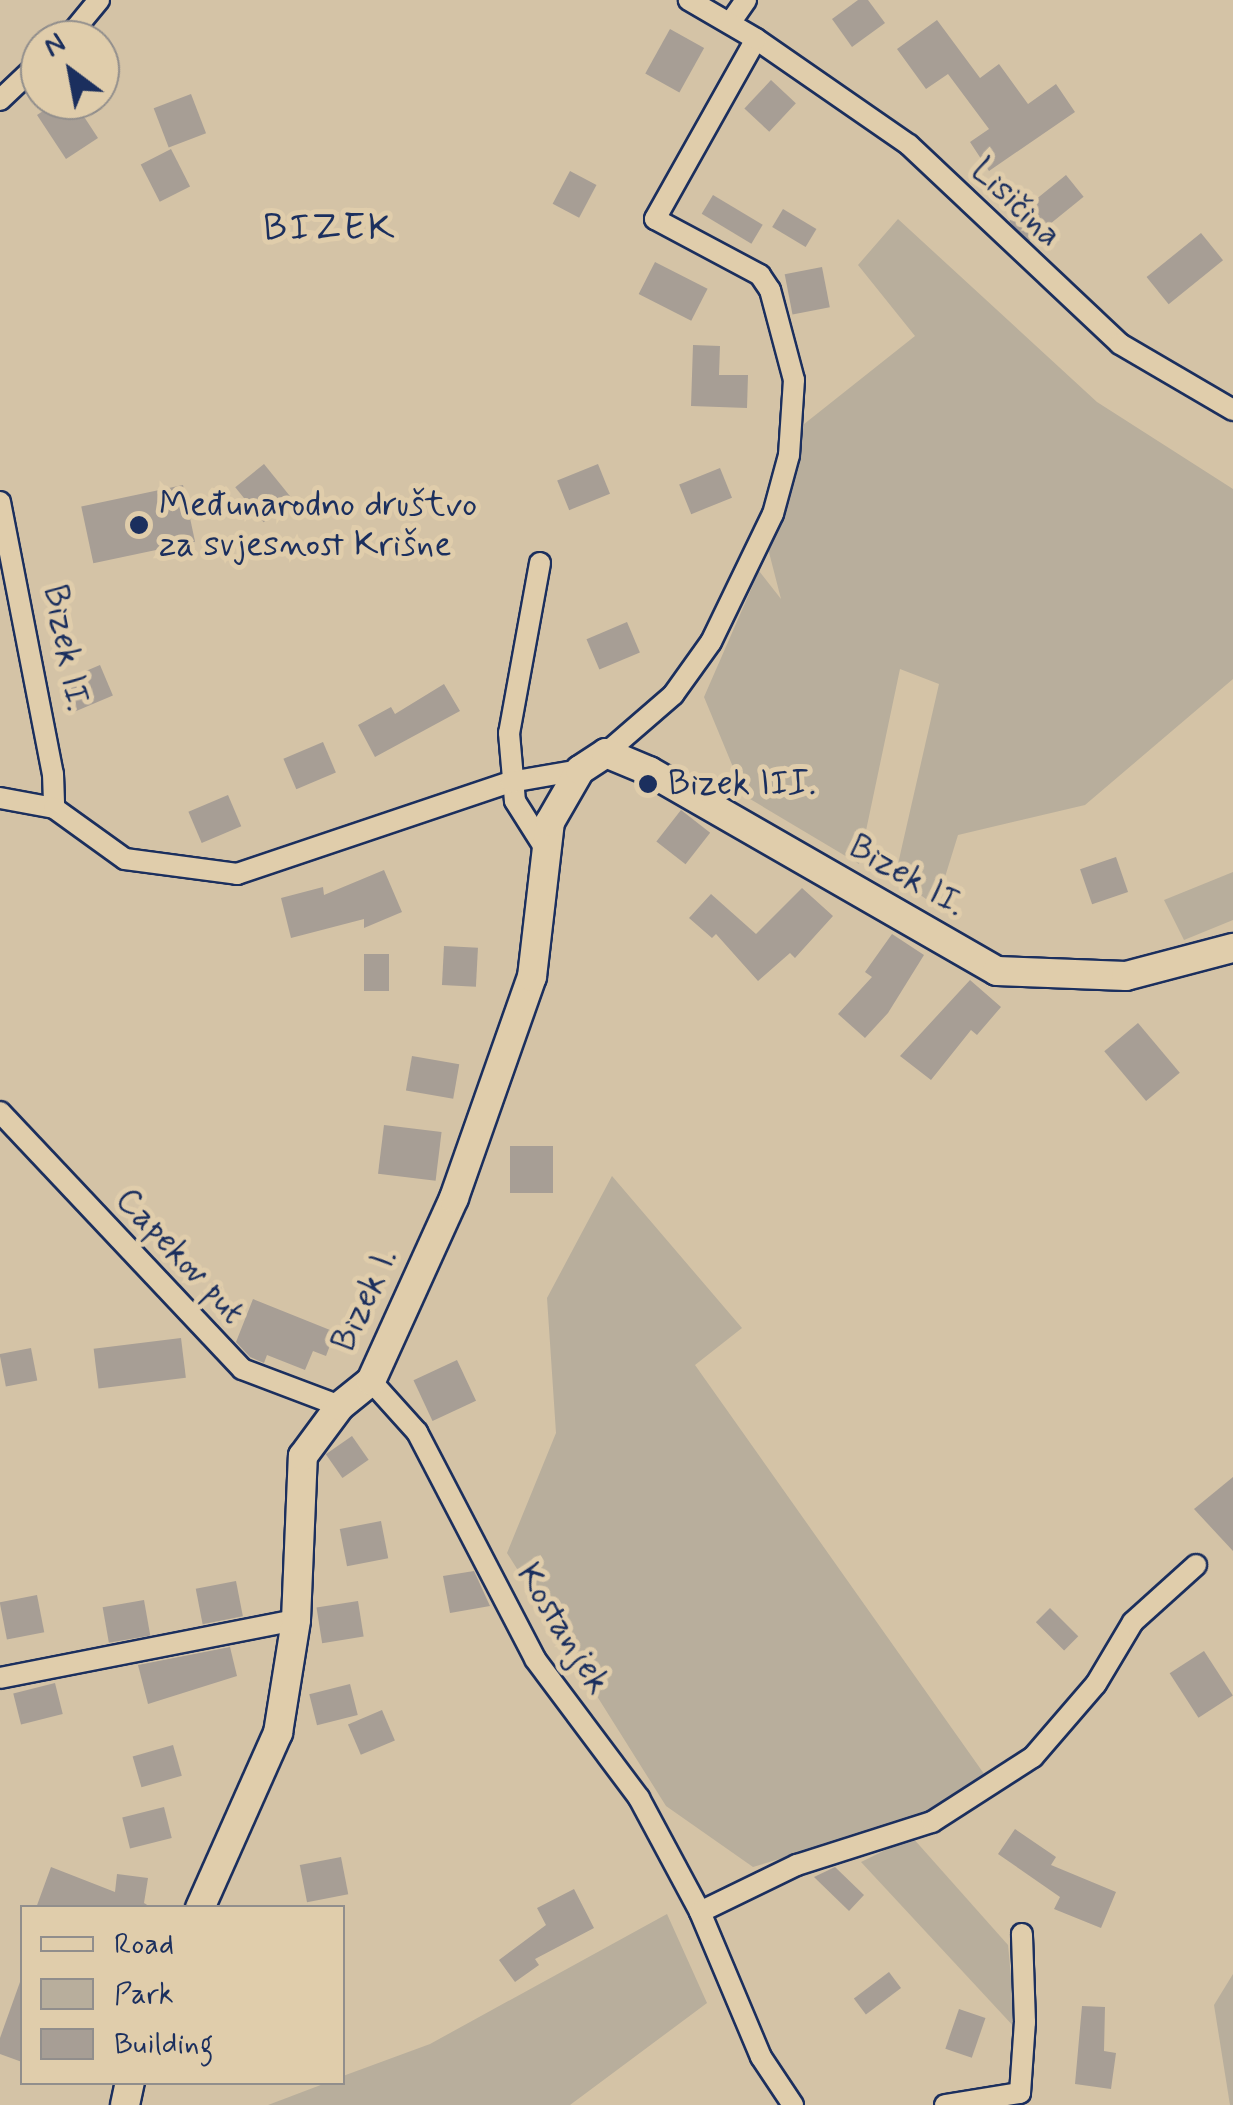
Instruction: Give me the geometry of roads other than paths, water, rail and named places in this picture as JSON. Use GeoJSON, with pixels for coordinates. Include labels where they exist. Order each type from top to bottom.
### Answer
{"type":"FeatureCollection","features":[{"type":"Feature","properties":{"kind":"street"},"geometry":{"type":"LineString","coordinates":[[82,20],[99,0]]}},
{"type":"Feature","properties":{"kind":"street"},"geometry":{"type":"LineString","coordinates":[[0,798],[54,808],[125,859],[237,874],[511,782],[580,770],[673,695],[711,642],[773,514],[788,455],[794,380],[770,290],[760,275],[655,219],[756,39],[689,0]]}},
{"type":"Feature","properties":{"kind":"street"},"geometry":{"type":"LineString","coordinates":[[730,23],[746,0]]}},
{"type":"Feature","properties":{"kind":"street","name":"Lisičina"},"geometry":{"type":"LineString","coordinates":[[756,39],[909,145],[1120,344],[1233,410]]}},
{"type":"Feature","properties":{"kind":"street"},"geometry":{"type":"LineString","coordinates":[[0,100],[20,81]]}},
{"type":"Feature","properties":{"kind":"street","name":"Bizek II."},"geometry":{"type":"LineString","coordinates":[[0,502],[53,774],[54,808]]}},
{"type":"Feature","properties":{"kind":"street"},"geometry":{"type":"LineString","coordinates":[[540,564],[509,733],[514,802],[546,850]]}},
{"type":"Feature","properties":{"kind":"street","name":"Bizek II."},"geometry":{"type":"LineString","coordinates":[[606,752],[649,771],[997,971],[1126,976],[1233,948]]}},
{"type":"Feature","properties":{"kind":"street","name":"Bizek I."},"geometry":{"type":"LineString","coordinates":[[201,1905],[278,1732],[296,1620],[303,1456],[340,1406],[370,1381],[454,1198],[532,977],[550,822],[580,770]]}},
{"type":"Feature","properties":{"kind":"street","name":"Capekov put"},"geometry":{"type":"LineString","coordinates":[[0,1112],[242,1369],[340,1406]]}},
{"type":"Feature","properties":{"kind":"street","name":"Kostanjek"},"geometry":{"type":"LineString","coordinates":[[370,1381],[417,1432],[535,1659],[639,1798],[700,1912],[761,2057],[793,2105]]}},
{"type":"Feature","properties":{"kind":"street"},"geometry":{"type":"LineString","coordinates":[[700,1912],[797,1865],[932,1822],[1033,1757],[1096,1684],[1132,1622],[1196,1565]]}},
{"type":"Feature","properties":{"kind":"street"},"geometry":{"type":"LineString","coordinates":[[0,1678],[296,1620]]}},
{"type":"Feature","properties":{"kind":"street"},"geometry":{"type":"LineString","coordinates":[[945,2105],[1020,2094],[1025,2022],[1022,1934]]}},
{"type":"Feature","properties":{"kind":"place","name":"Međunarodno društvo za svjesnost Krišne"},"geometry":{"type":"Point","coordinates":[139,525]}},
{"type":"Feature","properties":{"kind":"place","name":"Bizek III."},"geometry":{"type":"Point","coordinates":[648,784]}},
{"type":"Feature","properties":{"kind":"district","name":"BIZEK"},"geometry":{"type":"Point","coordinates":[330,229]}}]}
